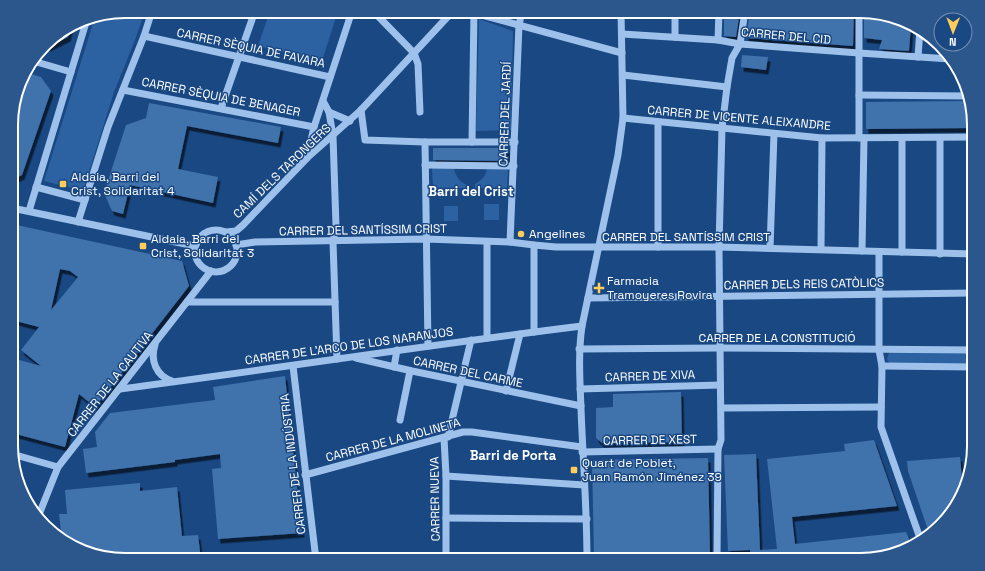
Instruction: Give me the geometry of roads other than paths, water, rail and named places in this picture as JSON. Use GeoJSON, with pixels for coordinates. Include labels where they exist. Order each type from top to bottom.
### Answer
{"type":"FeatureCollection","features":[{"type":"Feature","properties":{"kind":"street"},"geometry":{"type":"LineString","coordinates":[[78,222],[108,127],[150,18]]}},
{"type":"Feature","properties":{"kind":"street"},"geometry":{"type":"LineString","coordinates":[[221,108],[253,18]]}},
{"type":"Feature","properties":{"kind":"street"},"geometry":{"type":"LineString","coordinates":[[307,158],[314,126],[350,18]]}},
{"type":"Feature","properties":{"kind":"street"},"geometry":{"type":"LineString","coordinates":[[380,18],[414,53],[418,64],[420,112]]}},
{"type":"Feature","properties":{"kind":"street","name":"CAMÍ DELS TARONGERS"},"geometry":{"type":"LineString","coordinates":[[226,232],[236,230],[242,225],[307,158],[350,121],[446,18]]}},
{"type":"Feature","properties":{"kind":"street"},"geometry":{"type":"LineString","coordinates":[[472,18],[472,142]]}},
{"type":"Feature","properties":{"kind":"street"},"geometry":{"type":"LineString","coordinates":[[494,18],[622,53]]}},
{"type":"Feature","properties":{"kind":"street","name":"CARRER DEL JARDÍ"},"geometry":{"type":"LineString","coordinates":[[510,242],[520,18]]}},
{"type":"Feature","properties":{"kind":"street"},"geometry":{"type":"LineString","coordinates":[[587,553],[587,519],[582,450],[579,350],[582,326],[614,182],[618,156],[622,118],[622,18]]}},
{"type":"Feature","properties":{"kind":"street"},"geometry":{"type":"LineString","coordinates":[[675,18],[675,37]]}},
{"type":"Feature","properties":{"kind":"street"},"geometry":{"type":"LineString","coordinates":[[718,40],[719,18]]}},
{"type":"Feature","properties":{"kind":"street"},"geometry":{"type":"LineString","coordinates":[[717,553],[718,449],[722,440],[719,247],[722,128],[732,58],[740,44],[744,18]]}},
{"type":"Feature","properties":{"kind":"street"},"geometry":{"type":"LineString","coordinates":[[859,18],[862,251]]}},
{"type":"Feature","properties":{"kind":"street"},"geometry":{"type":"LineString","coordinates":[[29,211],[84,27]]}},
{"type":"Feature","properties":{"kind":"street","name":"CARRER DEL CID"},"geometry":{"type":"LineString","coordinates":[[622,34],[718,40],[740,44],[944,59]]}},
{"type":"Feature","properties":{"kind":"street","name":"CARRER SÈQUIA DE FAVARA"},"geometry":{"type":"LineString","coordinates":[[144,36],[330,77]]}},
{"type":"Feature","properties":{"kind":"street"},"geometry":{"type":"LineString","coordinates":[[918,57],[920,36]]}},
{"type":"Feature","properties":{"kind":"street"},"geometry":{"type":"LineString","coordinates":[[38,62],[71,72]]}},
{"type":"Feature","properties":{"kind":"street"},"geometry":{"type":"LineString","coordinates":[[623,75],[727,87]]}},
{"type":"Feature","properties":{"kind":"street","name":"CARRER SÈQUIA DE BENAGER"},"geometry":{"type":"LineString","coordinates":[[123,90],[314,126]]}},
{"type":"Feature","properties":{"kind":"street"},"geometry":{"type":"LineString","coordinates":[[859,95],[963,96]]}},
{"type":"Feature","properties":{"kind":"street","name":"CAMÍ DELS TARONGERS"},"geometry":{"type":"LineString","coordinates":[[323,100],[329,112],[350,121]]}},
{"type":"Feature","properties":{"kind":"street"},"geometry":{"type":"LineString","coordinates":[[361,110],[365,140],[515,142]]}},
{"type":"Feature","properties":{"kind":"street"},"geometry":{"type":"LineString","coordinates":[[329,112],[333,136],[336,226],[333,242],[337,359]]}},
{"type":"Feature","properties":{"kind":"street","name":"CARRER DE VICENTE ALEIXANDRE"},"geometry":{"type":"LineString","coordinates":[[622,118],[822,138],[967,138]]}},
{"type":"Feature","properties":{"kind":"street"},"geometry":{"type":"LineString","coordinates":[[658,122],[658,247]]}},
{"type":"Feature","properties":{"kind":"street"},"geometry":{"type":"LineString","coordinates":[[770,248],[774,134]]}},
{"type":"Feature","properties":{"kind":"street"},"geometry":{"type":"LineString","coordinates":[[821,250],[822,138]]}},
{"type":"Feature","properties":{"kind":"street"},"geometry":{"type":"LineString","coordinates":[[902,138],[902,252]]}},
{"type":"Feature","properties":{"kind":"street"},"geometry":{"type":"LineString","coordinates":[[940,138],[940,254]]}},
{"type":"Feature","properties":{"kind":"street"},"geometry":{"type":"LineString","coordinates":[[425,142],[428,346]]}},
{"type":"Feature","properties":{"kind":"street"},"geometry":{"type":"LineString","coordinates":[[425,165],[514,166]]}},
{"type":"Feature","properties":{"kind":"street"},"geometry":{"type":"LineString","coordinates":[[36,187],[85,200]]}},
{"type":"Feature","properties":{"kind":"street"},"geometry":{"type":"LineString","coordinates":[[18,209],[195,246]]}},
{"type":"Feature","properties":{"kind":"street"},"geometry":{"type":"LineString","coordinates":[[216,229],[226,232],[235,241],[237,256],[231,265],[222,271],[211,271],[201,266],[198,262],[195,246],[199,238],[207,231],[216,229]]}},
{"type":"Feature","properties":{"kind":"street","name":"CARRER DEL SANTÍSSIM CRIST"},"geometry":{"type":"LineString","coordinates":[[235,241],[333,242],[426,240],[510,242],[534,245],[600,247],[719,247],[967,254]]}},
{"type":"Feature","properties":{"kind":"street"},"geometry":{"type":"LineString","coordinates":[[486,338],[487,242]]}},
{"type":"Feature","properties":{"kind":"street"},"geometry":{"type":"LineString","coordinates":[[534,245],[534,332]]}},
{"type":"Feature","properties":{"kind":"street"},"geometry":{"type":"LineString","coordinates":[[879,252],[879,350],[882,366],[881,427],[918,536]]}},
{"type":"Feature","properties":{"kind":"street","name":"CARRER DE LA CAUTIVA"},"geometry":{"type":"LineString","coordinates":[[40,511],[58,467],[211,271]]}},
{"type":"Feature","properties":{"kind":"street","name":"CARRER DELS REIS CATÒLICS"},"geometry":{"type":"LineString","coordinates":[[588,298],[967,293]]}},
{"type":"Feature","properties":{"kind":"street"},"geometry":{"type":"LineString","coordinates":[[187,302],[335,302]]}},
{"type":"Feature","properties":{"kind":"street","name":"CARRER DE L'ARCO DE LOS NARANJOS"},"geometry":{"type":"LineString","coordinates":[[120,389],[293,366],[397,350],[582,326]]}},
{"type":"Feature","properties":{"kind":"street"},"geometry":{"type":"LineString","coordinates":[[506,391],[520,334]]}},
{"type":"Feature","properties":{"kind":"street","name":"CARRER NUEVA"},"geometry":{"type":"LineString","coordinates":[[446,553],[446,437],[471,340]]}},
{"type":"Feature","properties":{"kind":"street"},"geometry":{"type":"LineString","coordinates":[[156,342],[153,357],[159,375],[164,379],[174,382]]}},
{"type":"Feature","properties":{"kind":"street","name":"CARRER DE LA CONSTITUCIÓ"},"geometry":{"type":"LineString","coordinates":[[579,350],[720,348],[967,350]]}},
{"type":"Feature","properties":{"kind":"street"},"geometry":{"type":"LineString","coordinates":[[394,367],[397,350]]}},
{"type":"Feature","properties":{"kind":"street","name":"CARRER DEL CARME"},"geometry":{"type":"LineString","coordinates":[[352,357],[461,382],[581,406]]}},
{"type":"Feature","properties":{"kind":"street","name":"CARRER DE LA INDÚSTRIA"},"geometry":{"type":"LineString","coordinates":[[293,366],[315,553]]}},
{"type":"Feature","properties":{"kind":"street"},"geometry":{"type":"LineString","coordinates":[[882,366],[967,367]]}},
{"type":"Feature","properties":{"kind":"street"},"geometry":{"type":"LineString","coordinates":[[400,420],[410,371]]}},
{"type":"Feature","properties":{"kind":"street","name":"CARRER DE XIVA"},"geometry":{"type":"LineString","coordinates":[[580,390],[720,385]]}},
{"type":"Feature","properties":{"kind":"street"},"geometry":{"type":"LineString","coordinates":[[722,408],[881,407]]}},
{"type":"Feature","properties":{"kind":"street","name":"CARRER DE LA MOLINETA"},"geometry":{"type":"LineString","coordinates":[[305,475],[463,432],[472,432],[582,450]]}},
{"type":"Feature","properties":{"kind":"street","name":"CARRER DE XEST"},"geometry":{"type":"LineString","coordinates":[[582,450],[718,449]]}},
{"type":"Feature","properties":{"kind":"street"},"geometry":{"type":"LineString","coordinates":[[19,456],[58,467]]}},
{"type":"Feature","properties":{"kind":"street"},"geometry":{"type":"LineString","coordinates":[[446,476],[584,485]]}},
{"type":"Feature","properties":{"kind":"street"},"geometry":{"type":"LineString","coordinates":[[446,518],[587,519]]}},
{"type":"Feature","properties":{"kind":"place","name":"Aldaia, Barri del Crist, Solidaritat 4"},"geometry":{"type":"Point","coordinates":[63,184]}},
{"type":"Feature","properties":{"kind":"place","name":"Angelines"},"geometry":{"type":"Point","coordinates":[521,234]}},
{"type":"Feature","properties":{"kind":"place","name":"Aldaia, Barri del Crist, Solidaritat 3"},"geometry":{"type":"Point","coordinates":[143,246]}},
{"type":"Feature","properties":{"kind":"place","name":"Farmacia Tramoyeres Rovira"},"geometry":{"type":"Point","coordinates":[599,288]}},
{"type":"Feature","properties":{"kind":"place","name":"Quart de Poblet, Juan Ramón Jiménez 39"},"geometry":{"type":"Point","coordinates":[574,470]}},
{"type":"Feature","properties":{"kind":"district","name":"Barri del Crist"},"geometry":{"type":"Point","coordinates":[471,191]}},
{"type":"Feature","properties":{"kind":"district","name":"Barri de Porta"},"geometry":{"type":"Point","coordinates":[513,455]}}]}
